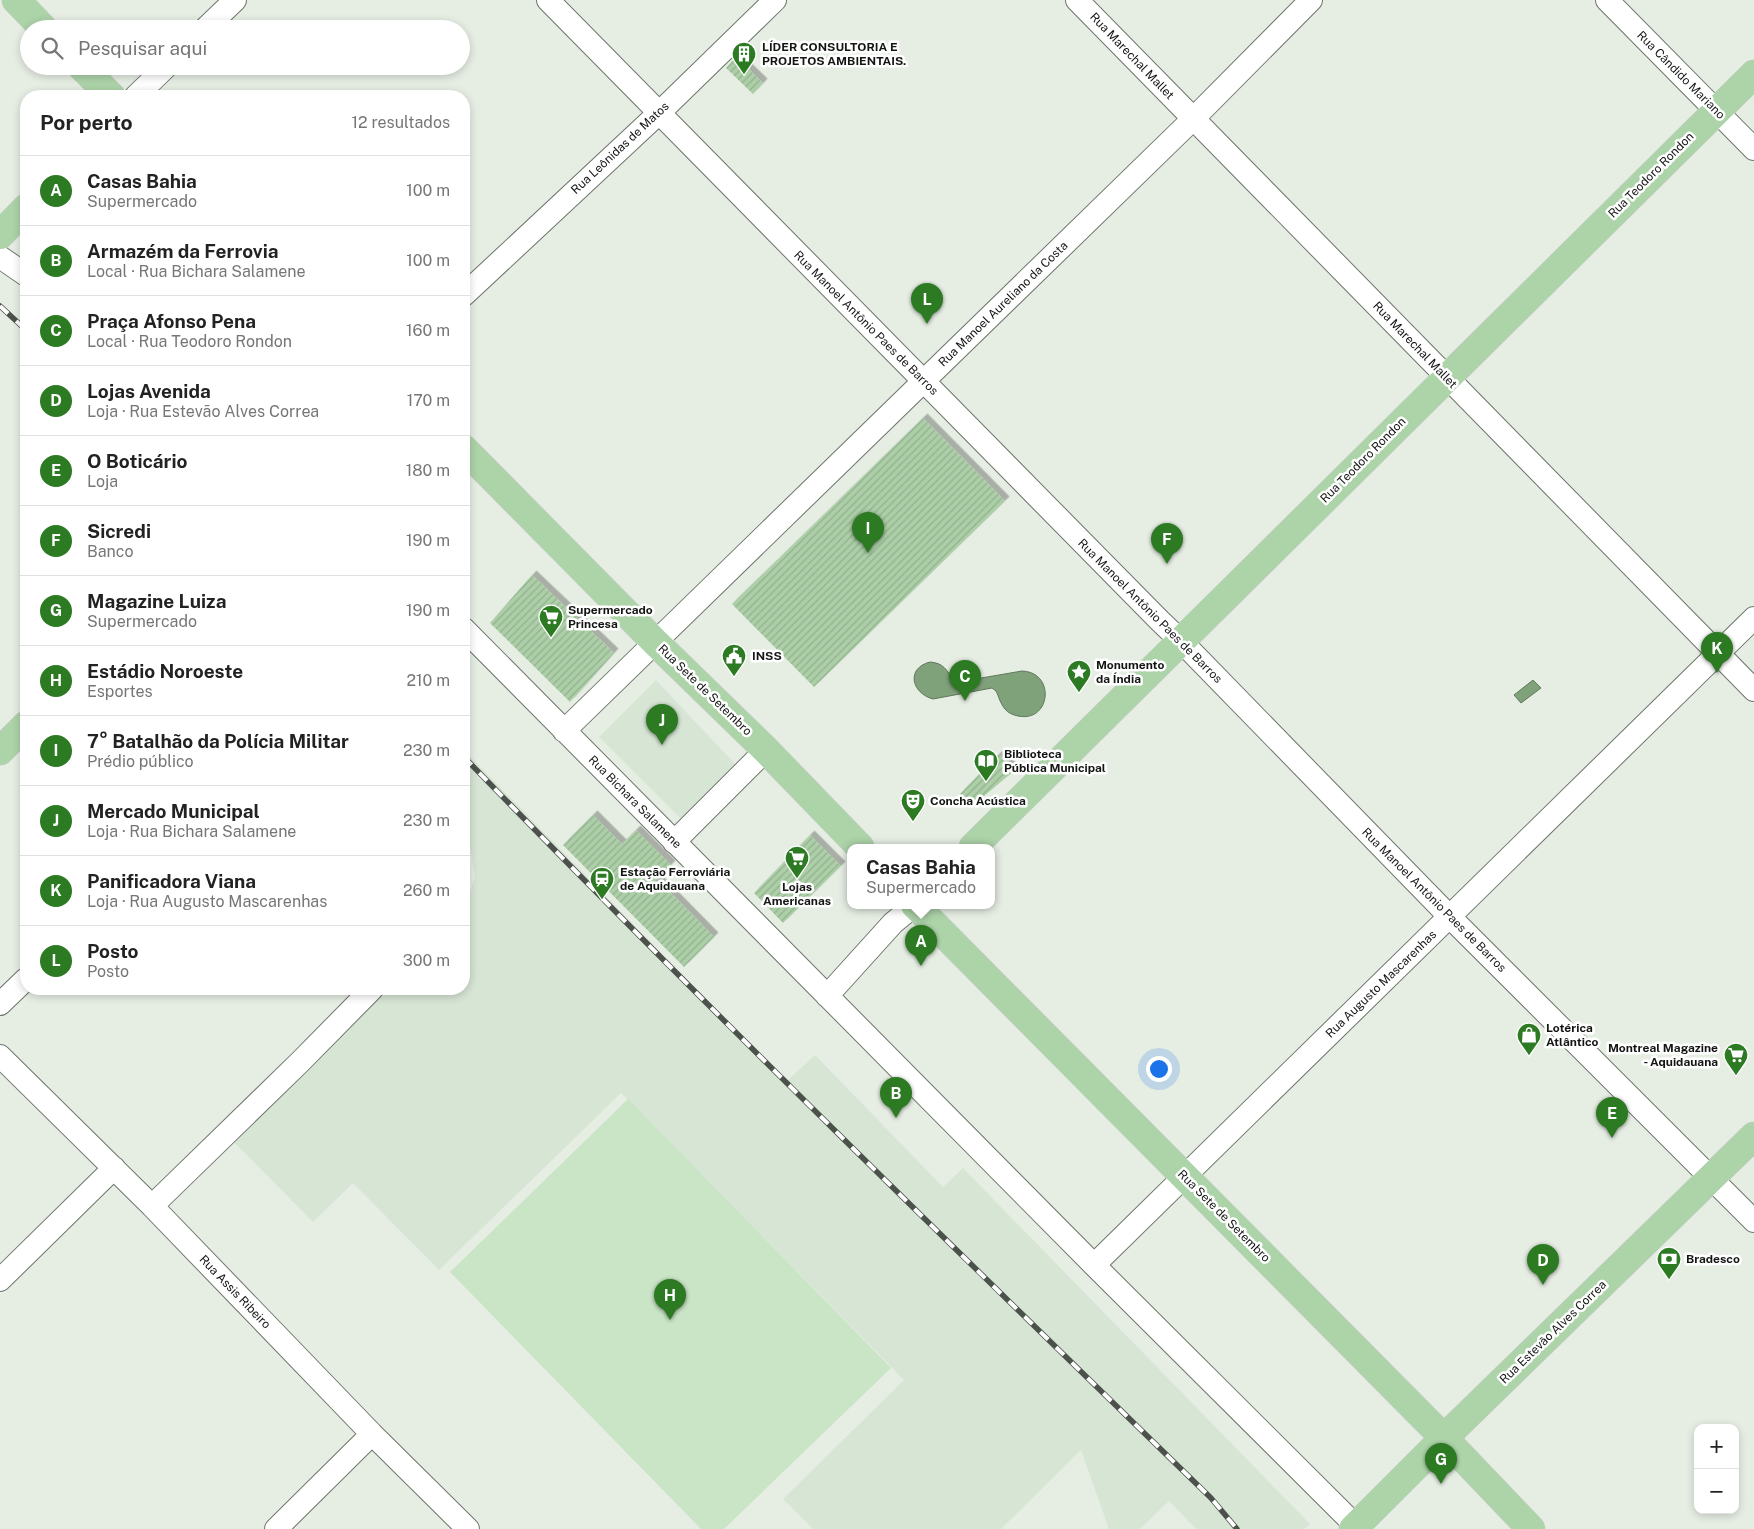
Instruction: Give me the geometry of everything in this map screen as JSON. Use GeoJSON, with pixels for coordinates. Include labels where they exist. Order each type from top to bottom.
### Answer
{"type":"FeatureCollection","features":[{"type":"Feature","properties":{"kind":"main road"},"geometry":{"type":"LineString","coordinates":[[16,0],[35,20]]}},
{"type":"Feature","properties":{"kind":"main road","name":"Rua Teodoro Rondon"},"geometry":{"type":"LineString","coordinates":[[976,844],[1754,74]]}},
{"type":"Feature","properties":{"kind":"main road"},"geometry":{"type":"LineString","coordinates":[[90,75],[105,90]]}},
{"type":"Feature","properties":{"kind":"main road"},"geometry":{"type":"LineString","coordinates":[[0,235],[20,214]]}},
{"type":"Feature","properties":{"kind":"main road","name":"Rua Sete de Setembro"},"geometry":{"type":"LineString","coordinates":[[470,455],[656,643],[766,750],[857,844]]}},
{"type":"Feature","properties":{"kind":"main road"},"geometry":{"type":"LineString","coordinates":[[0,751],[20,731]]}},
{"type":"Feature","properties":{"kind":"main road","name":"Rua Sete de Setembro"},"geometry":{"type":"LineString","coordinates":[[919,909],[1444,1438],[1531,1529]]}},
{"type":"Feature","properties":{"kind":"main road","name":"Rua Estevão Alves Correa"},"geometry":{"type":"LineString","coordinates":[[1354,1528],[1754,1136]]}},
{"type":"Feature","properties":{"kind":"street"},"geometry":{"type":"LineString","coordinates":[[214,20],[235,0]]}},
{"type":"Feature","properties":{"kind":"street","name":"Rua Manoel Antônio Paes de Barros"},"geometry":{"type":"LineString","coordinates":[[548,0],[1450,916],[1754,1221]]}},
{"type":"Feature","properties":{"kind":"street","name":"Rua Leônidas de Matos"},"geometry":{"type":"LineString","coordinates":[[470,289],[659,113],[775,0]]}},
{"type":"Feature","properties":{"kind":"street","name":"Rua Marechal Mallet"},"geometry":{"type":"LineString","coordinates":[[1076,0],[1754,690]]}},
{"type":"Feature","properties":{"kind":"street","name":"Rua Manoel Aureliano da Costa"},"geometry":{"type":"LineString","coordinates":[[564,731],[1193,119],[1311,0]]}},
{"type":"Feature","properties":{"kind":"street","name":"Rua Cândido Mariano"},"geometry":{"type":"LineString","coordinates":[[1607,0],[1754,149]]}},
{"type":"Feature","properties":{"kind":"street"},"geometry":{"type":"LineString","coordinates":[[142,90],[158,75]]}},
{"type":"Feature","properties":{"kind":"street"},"geometry":{"type":"LineString","coordinates":[[0,257],[20,271]]}},
{"type":"Feature","properties":{"kind":"street","name":"Rua Augusto Mascarenhas"},"geometry":{"type":"LineString","coordinates":[[1094,1265],[1754,618]]}},
{"type":"Feature","properties":{"kind":"street","name":"Rua Bichara Salamene"},"geometry":{"type":"LineString","coordinates":[[470,635],[1354,1528]]}},
{"type":"Feature","properties":{"kind":"street"},"geometry":{"type":"LineString","coordinates":[[674,842],[766,750]]}},
{"type":"Feature","properties":{"kind":"street"},"geometry":{"type":"LineString","coordinates":[[827,996],[894,923],[910,909]]}},
{"type":"Feature","properties":{"kind":"street"},"geometry":{"type":"LineString","coordinates":[[0,1004],[20,985]]}},
{"type":"Feature","properties":{"kind":"street"},"geometry":{"type":"LineString","coordinates":[[152,1206],[366,995]]}},
{"type":"Feature","properties":{"kind":"street","name":"Rua Assis Ribeiro"},"geometry":{"type":"LineString","coordinates":[[0,1056],[152,1206],[372,1434],[468,1529]]}},
{"type":"Feature","properties":{"kind":"street"},"geometry":{"type":"LineString","coordinates":[[0,1280],[114,1168]]}},
{"type":"Feature","properties":{"kind":"street"},"geometry":{"type":"LineString","coordinates":[[276,1529],[372,1434]]}},
{"type":"Feature","properties":{"kind":"shaded area"},"geometry":{"type":"Polygon","coordinates":[[[930,662],[942,665],[954,680],[958,682],[1022,671],[1033,674],[1040,679],[1044,688],[1043,705],[1037,712],[1029,716],[1014,715],[1005,709],[996,691],[992,688],[933,699],[920,692],[914,680],[917,669],[930,662]]]}},
{"type":"Feature","properties":{"kind":"shaded area"},"geometry":{"type":"Polygon","coordinates":[[[656,680],[736,765],[681,819],[599,737],[656,680]]]}},
{"type":"Feature","properties":{"kind":"shaded area"},"geometry":{"type":"Polygon","coordinates":[[[1533,680],[1541,688],[1521,703],[1514,695],[1533,680]]]}},
{"type":"Feature","properties":{"kind":"shaded area"},"geometry":{"type":"Polygon","coordinates":[[[470,756],[786,1082],[815,1055],[943,1187],[963,1168],[1310,1524],[1304,1529],[1196,1529],[1169,1501],[1140,1529],[1109,1529],[1081,1450],[1001,1529],[813,1529],[783,1499],[904,1380],[621,1093],[439,1270],[353,1183],[313,1222],[233,1141],[383,995],[470,995],[470,892],[475,877],[470,848],[470,756]]]}},
{"type":"Feature","properties":{"kind":"shaded area"},"geometry":{"type":"Polygon","coordinates":[[[628,1099],[891,1368],[724,1529],[701,1529],[450,1272],[628,1099]]]}},
{"type":"Feature","properties":{"kind":"building","name":"LÍDER CONSULTORIA E PROJETOS AMBIENTAIS."},"geometry":{"type":"Polygon","coordinates":[[[736,57],[763,83],[753,94],[726,68],[736,57]]]}},
{"type":"Feature","properties":{"kind":"building"},"geometry":{"type":"Polygon","coordinates":[[[923,418],[1005,501],[814,687],[732,604],[923,418]]]}},
{"type":"Feature","properties":{"kind":"building","name":"Supermercado Princesa"},"geometry":{"type":"Polygon","coordinates":[[[532,575],[614,653],[570,702],[490,623],[532,575]]]}},
{"type":"Feature","properties":{"kind":"building","name":"Biblioteca Pública Municipal"},"geometry":{"type":"Polygon","coordinates":[[[999,754],[1015,770],[972,806],[960,794],[999,754]]]}},
{"type":"Feature","properties":{"kind":"building","name":"Estação Ferroviária de Aquidauana"},"geometry":{"type":"Polygon","coordinates":[[[593,815],[622,844],[636,830],[671,865],[657,879],[714,937],[684,967],[563,845],[593,815]]]}},
{"type":"Feature","properties":{"kind":"building","name":"Lojas Americanas"},"geometry":{"type":"Polygon","coordinates":[[[810,835],[841,866],[783,923],[754,893],[810,835]]]}},
{"type":"Feature","properties":{"kind":"railway"},"geometry":{"type":"LineString","coordinates":[[0,306],[20,324]]}},
{"type":"Feature","properties":{"kind":"railway"},"geometry":{"type":"LineString","coordinates":[[470,763],[741,1038],[1211,1498],[1237,1529]]}},
{"type":"Feature","properties":{"kind":"place","name":"LÍDER CONSULTORIA E PROJETOS AMBIENTAIS."},"geometry":{"type":"Point","coordinates":[744,75]}},
{"type":"Feature","properties":{"kind":"place","name":"Posto"},"geometry":{"type":"Point","coordinates":[927,324]}},
{"type":"Feature","properties":{"kind":"place","name":"7° Batalhão da Polícia Militar"},"geometry":{"type":"Point","coordinates":[868,553]}},
{"type":"Feature","properties":{"kind":"place","name":"Sicredi"},"geometry":{"type":"Point","coordinates":[1167,564]}},
{"type":"Feature","properties":{"kind":"place","name":"Supermercado Princesa"},"geometry":{"type":"Point","coordinates":[551,638]}},
{"type":"Feature","properties":{"kind":"place","name":"Panificadora Viana"},"geometry":{"type":"Point","coordinates":[1717,673]}},
{"type":"Feature","properties":{"kind":"place","name":"INSS"},"geometry":{"type":"Point","coordinates":[734,677]}},
{"type":"Feature","properties":{"kind":"place","name":"Monumento da Índia"},"geometry":{"type":"Point","coordinates":[1079,693]}},
{"type":"Feature","properties":{"kind":"place","name":"Praça Afonso Pena"},"geometry":{"type":"Point","coordinates":[965,701]}},
{"type":"Feature","properties":{"kind":"place","name":"Mercado Municipal"},"geometry":{"type":"Point","coordinates":[662,745]}},
{"type":"Feature","properties":{"kind":"place","name":"Biblioteca Pública Municipal"},"geometry":{"type":"Point","coordinates":[986,782]}},
{"type":"Feature","properties":{"kind":"place","name":"Concha Acústica"},"geometry":{"type":"Point","coordinates":[913,822]}},
{"type":"Feature","properties":{"kind":"place","name":"Lojas Americanas"},"geometry":{"type":"Point","coordinates":[797,879]}},
{"type":"Feature","properties":{"kind":"place","name":"Estação Ferroviária de Aquidauana"},"geometry":{"type":"Point","coordinates":[602,900]}},
{"type":"Feature","properties":{"kind":"place","name":"Casas Bahia"},"geometry":{"type":"Point","coordinates":[921,966]}},
{"type":"Feature","properties":{"kind":"place","name":"Lotérica Atlântico"},"geometry":{"type":"Point","coordinates":[1529,1056]}},
{"type":"Feature","properties":{"kind":"place","name":"Montreal Magazine - Aquidauana"},"geometry":{"type":"Point","coordinates":[1736,1076]}},
{"type":"Feature","properties":{"kind":"place","name":"Armazém da Ferrovia"},"geometry":{"type":"Point","coordinates":[896,1118]}},
{"type":"Feature","properties":{"kind":"place","name":"O Boticário"},"geometry":{"type":"Point","coordinates":[1612,1138]}},
{"type":"Feature","properties":{"kind":"place","name":"Bradesco"},"geometry":{"type":"Point","coordinates":[1669,1280]}},
{"type":"Feature","properties":{"kind":"place","name":"Lojas Avenida"},"geometry":{"type":"Point","coordinates":[1543,1285]}},
{"type":"Feature","properties":{"kind":"place","name":"Estádio Noroeste"},"geometry":{"type":"Point","coordinates":[670,1320]}},
{"type":"Feature","properties":{"kind":"place","name":"Magazine Luiza"},"geometry":{"type":"Point","coordinates":[1441,1484]}}]}
